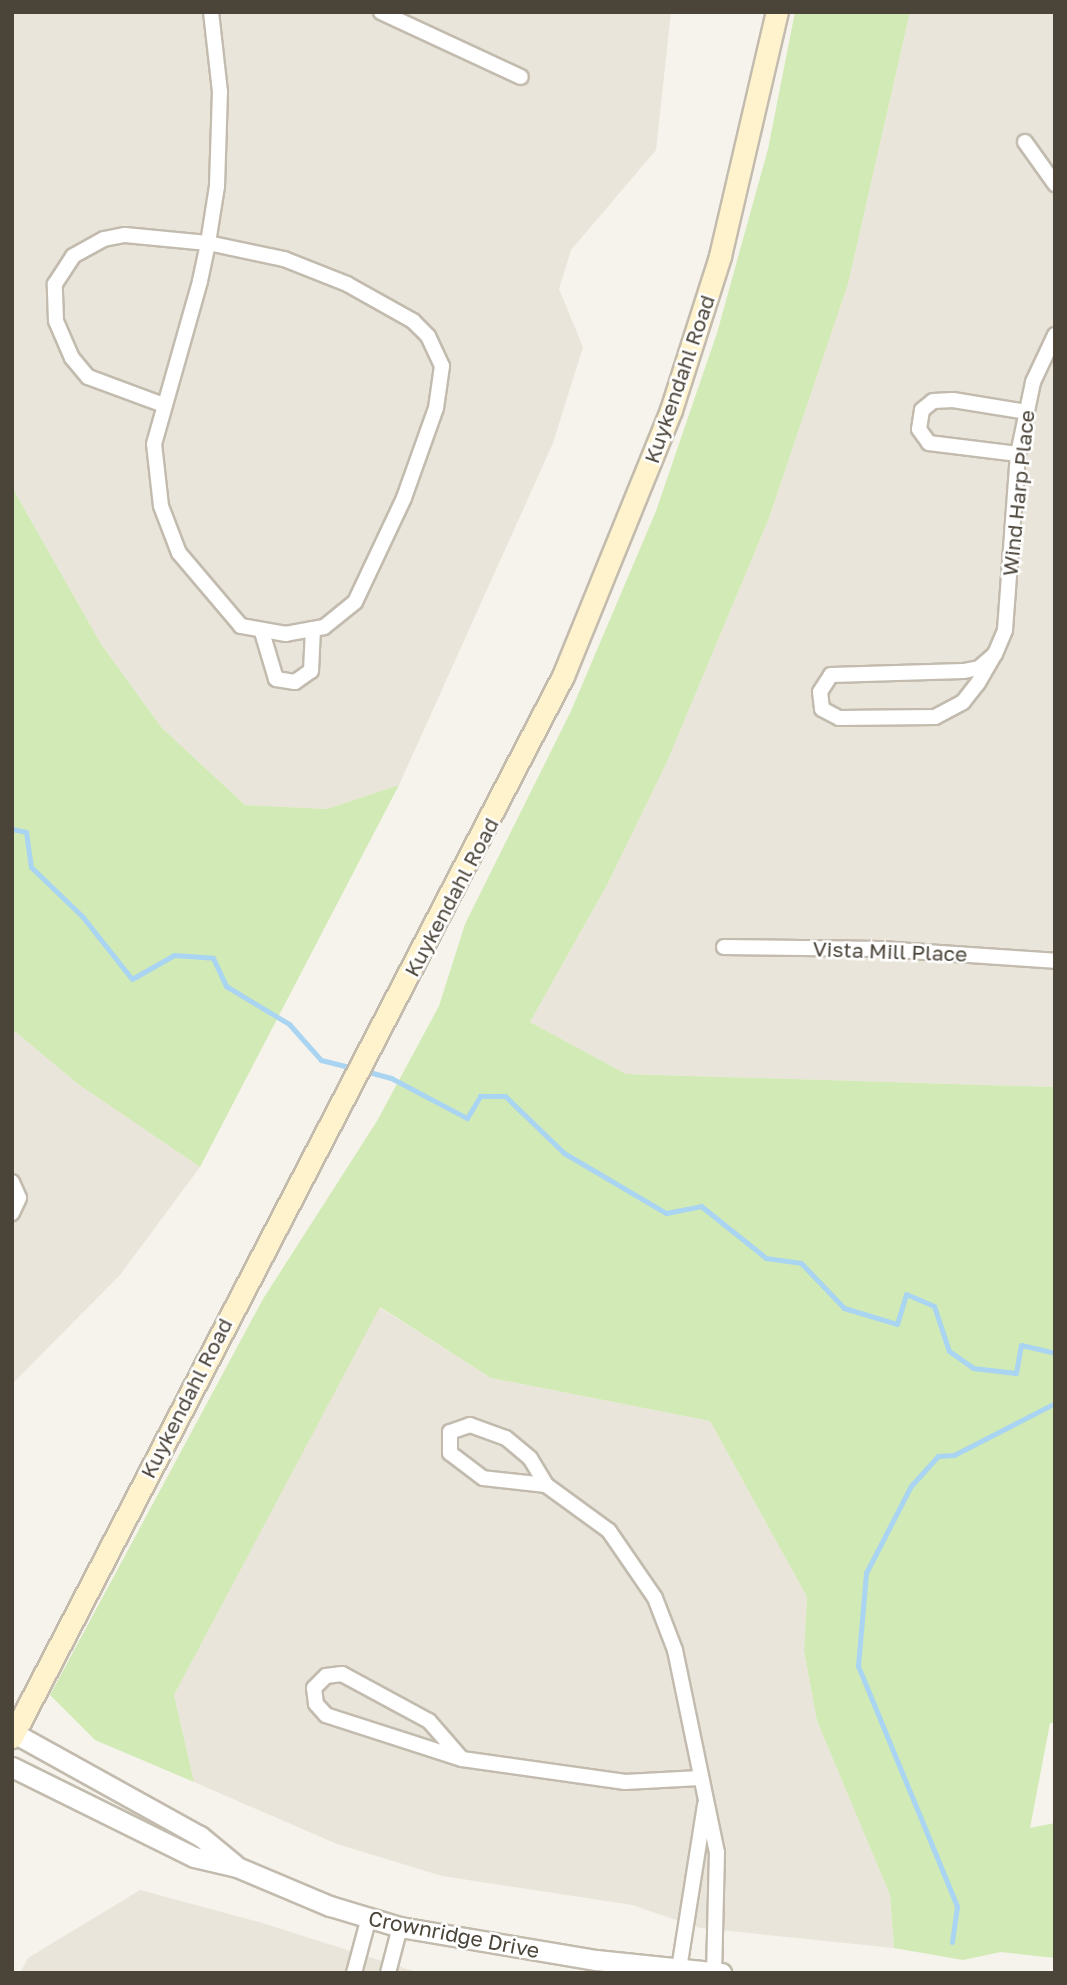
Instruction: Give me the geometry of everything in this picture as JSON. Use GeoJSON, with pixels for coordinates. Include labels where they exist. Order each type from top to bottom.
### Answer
{"type":"FeatureCollection","features":[{"type":"Feature","properties":{"kind":"main road","name":"Kuykendahl Road"},"geometry":{"type":"LineString","coordinates":[[13,1734],[325,1128],[394,1005],[563,676],[615,555],[720,256],[777,12]]}},
{"type":"Feature","properties":{"kind":"street"},"geometry":{"type":"LineString","coordinates":[[161,404],[88,377],[72,358],[56,321],[55,284],[73,256],[104,239],[125,235],[208,243],[284,259],[347,284],[413,321],[436,352],[442,366],[436,408],[372,570],[355,602],[324,627],[262,632],[241,626],[225,613],[179,553],[161,506],[155,464],[161,404],[208,243],[220,138],[211,12]]}},
{"type":"Feature","properties":{"kind":"street"},"geometry":{"type":"LineString","coordinates":[[381,12],[521,77]]}},
{"type":"Feature","properties":{"kind":"street"},"geometry":{"type":"LineString","coordinates":[[1025,142],[1055,184]]}},
{"type":"Feature","properties":{"kind":"street","name":"Wind Harp Place"},"geometry":{"type":"LineString","coordinates":[[995,654],[979,668],[963,671],[831,675],[820,692],[822,709],[839,718],[935,717],[963,702],[995,654],[1004,630],[1018,454],[1026,412],[1055,335]]}},
{"type":"Feature","properties":{"kind":"street"},"geometry":{"type":"LineString","coordinates":[[1018,454],[929,443],[919,429],[922,410],[933,401],[953,400],[1026,412]]}},
{"type":"Feature","properties":{"kind":"street"},"geometry":{"type":"LineString","coordinates":[[262,632],[276,679],[295,682],[311,671],[313,629]]}},
{"type":"Feature","properties":{"kind":"street","name":"Vista Mill Place"},"geometry":{"type":"LineString","coordinates":[[724,947],[881,949],[1055,961]]}},
{"type":"Feature","properties":{"kind":"street"},"geometry":{"type":"LineString","coordinates":[[12,1182],[19,1198],[12,1213]]}},
{"type":"Feature","properties":{"kind":"street"},"geometry":{"type":"LineString","coordinates":[[546,1485],[483,1478],[450,1453],[450,1433],[470,1425],[506,1438],[530,1458],[546,1485],[609,1531],[655,1598],[675,1650],[719,1877],[718,1972]]}},
{"type":"Feature","properties":{"kind":"street"},"geometry":{"type":"LineString","coordinates":[[463,1759],[429,1721],[360,1682],[342,1674],[326,1676],[314,1689],[316,1704],[335,1719],[463,1759],[625,1782],[700,1778]]}},
{"type":"Feature","properties":{"kind":"street","name":"Crownridge Drive"},"geometry":{"type":"LineString","coordinates":[[13,1734],[200,1836],[237,1867]]}},
{"type":"Feature","properties":{"kind":"street","name":"Crownridge Drive"},"geometry":{"type":"LineString","coordinates":[[12,1768],[194,1857],[237,1867],[400,1927],[679,1969],[718,1972]]}},
{"type":"Feature","properties":{"kind":"street"},"geometry":{"type":"LineString","coordinates":[[679,1969],[705,1802]]}},
{"type":"Feature","properties":{"kind":"street"},"geometry":{"type":"LineString","coordinates":[[354,1973],[369,1917]]}},
{"type":"Feature","properties":{"kind":"street"},"geometry":{"type":"LineString","coordinates":[[388,1973],[400,1927]]}},
{"type":"Feature","properties":{"kind":"shaded area"},"geometry":{"type":"Polygon","coordinates":[[[12,12],[671,12],[656,150],[571,250],[559,289],[583,347],[553,443],[399,785],[327,809],[245,805],[162,728],[101,644],[12,487],[12,12]]]}},
{"type":"Feature","properties":{"kind":"shaded area"},"geometry":{"type":"Polygon","coordinates":[[[910,12],[1055,12],[1055,1087],[626,1074],[530,1022],[607,885],[667,762],[769,518],[848,284],[910,12]]]}},
{"type":"Feature","properties":{"kind":"shaded area"},"geometry":{"type":"Polygon","coordinates":[[[12,1029],[78,1084],[200,1167],[120,1275],[12,1384],[12,1029]]]}},
{"type":"Feature","properties":{"kind":"shaded area"},"geometry":{"type":"Polygon","coordinates":[[[379,1307],[491,1378],[710,1421],[807,1597],[804,1651],[817,1721],[890,1895],[894,1948],[700,1928],[632,1905],[442,1876],[337,1844],[194,1782],[174,1695],[379,1307]]]}},
{"type":"Feature","properties":{"kind":"shaded area"},"geometry":{"type":"Polygon","coordinates":[[[140,1890],[259,1922],[420,1973],[20,1973],[28,1958],[140,1890]]]}},
{"type":"Feature","properties":{"kind":"green space"},"geometry":{"type":"Polygon","coordinates":[[[795,12],[910,12],[848,284],[769,518],[667,762],[607,885],[530,1022],[626,1074],[1055,1087],[1055,1723],[1050,1723],[1030,1828],[1055,1823],[1055,1958],[1001,1952],[963,1960],[894,1948],[890,1895],[817,1721],[804,1651],[807,1597],[710,1421],[491,1378],[380,1307],[174,1695],[194,1782],[95,1740],[50,1695],[263,1299],[377,1121],[439,1006],[465,924],[571,711],[656,511],[717,333],[768,149],[795,12]]]}},
{"type":"Feature","properties":{"kind":"green space"},"geometry":{"type":"Polygon","coordinates":[[[12,487],[101,644],[162,728],[245,805],[327,809],[399,785],[200,1167],[78,1084],[12,1029],[12,487]]]}},
{"type":"Feature","properties":{"kind":"waterway"},"geometry":{"type":"LineString","coordinates":[[12,829],[26,832],[31,867],[82,916],[132,979],[174,955],[213,958],[226,986],[289,1024],[321,1060],[352,1068]]}},
{"type":"Feature","properties":{"kind":"waterway"},"geometry":{"type":"LineString","coordinates":[[365,1071],[391,1078],[467,1118],[480,1096],[505,1096],[564,1153],[666,1213],[701,1206],[766,1258],[801,1263],[844,1308],[897,1324],[906,1294],[934,1306],[949,1351],[973,1368],[1016,1373],[1021,1345],[1055,1353]]}},
{"type":"Feature","properties":{"kind":"waterway"},"geometry":{"type":"LineString","coordinates":[[952,1942],[957,1906],[858,1666],[866,1573],[911,1486],[938,1456],[954,1455],[1055,1403]]}}]}
